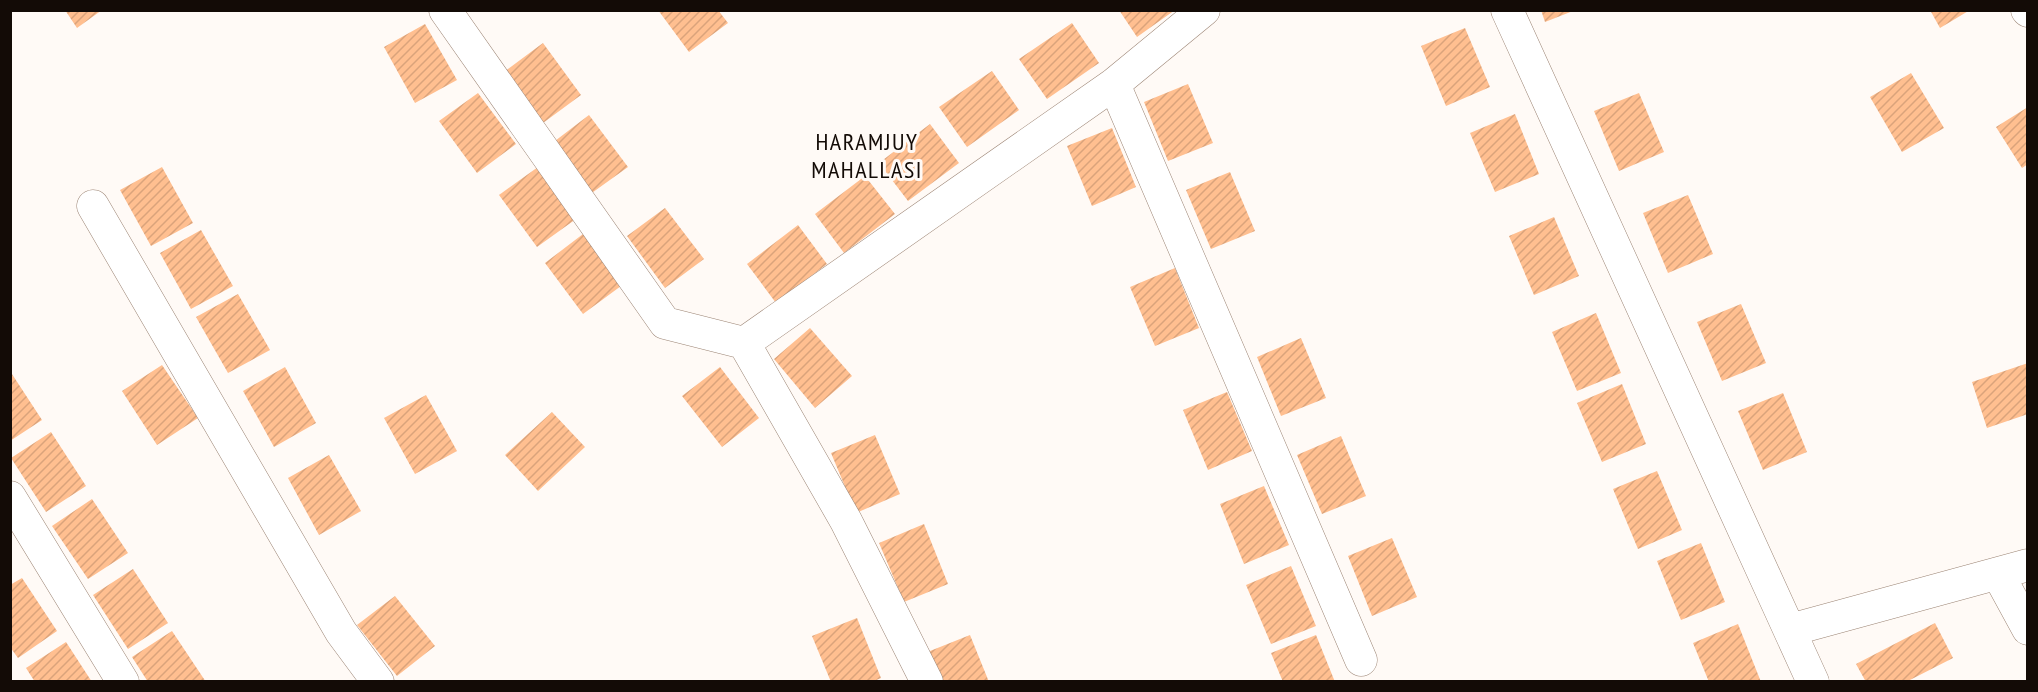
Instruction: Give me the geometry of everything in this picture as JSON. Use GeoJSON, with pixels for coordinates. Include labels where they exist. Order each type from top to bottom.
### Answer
{"type":"FeatureCollection","features":[{"type":"Feature","properties":{"kind":"street"},"geometry":{"type":"LineString","coordinates":[[445,10],[665,322],[744,343],[846,521],[927,681]]}},
{"type":"Feature","properties":{"kind":"street"},"geometry":{"type":"LineString","coordinates":[[744,343],[1114,84],[1204,10]]}},
{"type":"Feature","properties":{"kind":"street"},"geometry":{"type":"LineString","coordinates":[[1507,10],[1813,681]]}},
{"type":"Feature","properties":{"kind":"street"},"geometry":{"type":"LineString","coordinates":[[1114,84],[1361,660]]}},
{"type":"Feature","properties":{"kind":"street"},"geometry":{"type":"LineString","coordinates":[[93,206],[341,632],[378,681]]}},
{"type":"Feature","properties":{"kind":"street"},"geometry":{"type":"LineString","coordinates":[[10,497],[123,681]]}},
{"type":"Feature","properties":{"kind":"street"},"geometry":{"type":"LineString","coordinates":[[1790,630],[2013,569],[2028,629]]}},
{"type":"Feature","properties":{"kind":"building"},"geometry":{"type":"Polygon","coordinates":[[[65,10],[102,10],[77,28],[65,10]]]}},
{"type":"Feature","properties":{"kind":"building"},"geometry":{"type":"Polygon","coordinates":[[[658,10],[718,10],[728,23],[689,52],[658,10]]]}},
{"type":"Feature","properties":{"kind":"building"},"geometry":{"type":"Polygon","coordinates":[[[1119,10],[1175,10],[1137,37],[1119,10]]]}},
{"type":"Feature","properties":{"kind":"building"},"geometry":{"type":"Polygon","coordinates":[[[1541,10],[1573,10],[1573,11],[1545,22],[1541,10]]]}},
{"type":"Feature","properties":{"kind":"building"},"geometry":{"type":"Polygon","coordinates":[[[1930,10],[1970,10],[1940,28],[1930,10]]]}},
{"type":"Feature","properties":{"kind":"building"},"geometry":{"type":"Polygon","coordinates":[[[1072,23],[1099,63],[1047,99],[1019,59],[1072,23]]]}},
{"type":"Feature","properties":{"kind":"building"},"geometry":{"type":"Polygon","coordinates":[[[425,24],[457,80],[415,103],[384,47],[425,24]]]}},
{"type":"Feature","properties":{"kind":"building"},"geometry":{"type":"Polygon","coordinates":[[[1465,28],[1490,87],[1446,106],[1421,46],[1465,28]]]}},
{"type":"Feature","properties":{"kind":"building"},"geometry":{"type":"Polygon","coordinates":[[[543,43],[581,95],[543,123],[504,72],[543,43]]]}},
{"type":"Feature","properties":{"kind":"building"},"geometry":{"type":"Polygon","coordinates":[[[992,71],[1019,110],[967,147],[939,107],[992,71]]]}},
{"type":"Feature","properties":{"kind":"building"},"geometry":{"type":"Polygon","coordinates":[[[1911,73],[1944,128],[1902,152],[1870,97],[1911,73]]]}},
{"type":"Feature","properties":{"kind":"building"},"geometry":{"type":"Polygon","coordinates":[[[1188,84],[1213,143],[1168,161],[1144,102],[1188,84]]]}},
{"type":"Feature","properties":{"kind":"building"},"geometry":{"type":"Polygon","coordinates":[[[478,93],[516,144],[477,173],[439,121],[478,93]]]}},
{"type":"Feature","properties":{"kind":"building"},"geometry":{"type":"Polygon","coordinates":[[[1639,93],[1664,152],[1619,171],[1594,111],[1639,93]]]}},
{"type":"Feature","properties":{"kind":"building"},"geometry":{"type":"Polygon","coordinates":[[[2028,107],[2028,164],[2022,168],[1996,127],[2028,107]]]}},
{"type":"Feature","properties":{"kind":"building"},"geometry":{"type":"Polygon","coordinates":[[[1515,114],[1539,174],[1495,192],[1470,133],[1515,114]]]}},
{"type":"Feature","properties":{"kind":"building"},"geometry":{"type":"Polygon","coordinates":[[[589,115],[628,167],[589,195],[551,144],[589,115]]]}},
{"type":"Feature","properties":{"kind":"building"},"geometry":{"type":"Polygon","coordinates":[[[930,124],[959,163],[908,201],[879,163],[930,124]]]}},
{"type":"Feature","properties":{"kind":"building"},"geometry":{"type":"Polygon","coordinates":[[[1112,128],[1136,187],[1092,206],[1067,146],[1112,128]]]}},
{"type":"Feature","properties":{"kind":"building"},"geometry":{"type":"Polygon","coordinates":[[[162,167],[193,223],[151,246],[120,190],[162,167]]]}},
{"type":"Feature","properties":{"kind":"building"},"geometry":{"type":"Polygon","coordinates":[[[538,167],[576,219],[537,247],[499,195],[538,167]]]}},
{"type":"Feature","properties":{"kind":"building"},"geometry":{"type":"Polygon","coordinates":[[[1230,172],[1255,231],[1211,249],[1186,190],[1230,172]]]}},
{"type":"Feature","properties":{"kind":"building"},"geometry":{"type":"Polygon","coordinates":[[[865,176],[895,214],[844,253],[815,214],[865,176]]]}},
{"type":"Feature","properties":{"kind":"building"},"geometry":{"type":"Polygon","coordinates":[[[1688,195],[1713,254],[1668,273],[1643,213],[1688,195]]]}},
{"type":"Feature","properties":{"kind":"building"},"geometry":{"type":"Polygon","coordinates":[[[665,208],[704,259],[665,288],[627,236],[665,208]]]}},
{"type":"Feature","properties":{"kind":"building"},"geometry":{"type":"Polygon","coordinates":[[[1554,217],[1579,276],[1534,295],[1509,236],[1554,217]]]}},
{"type":"Feature","properties":{"kind":"building"},"geometry":{"type":"Polygon","coordinates":[[[798,225],[827,264],[776,303],[747,264],[798,225]]]}},
{"type":"Feature","properties":{"kind":"building"},"geometry":{"type":"Polygon","coordinates":[[[201,230],[233,286],[191,309],[160,253],[201,230]]]}},
{"type":"Feature","properties":{"kind":"building"},"geometry":{"type":"Polygon","coordinates":[[[583,234],[621,286],[583,314],[545,263],[583,234]]]}},
{"type":"Feature","properties":{"kind":"building"},"geometry":{"type":"Polygon","coordinates":[[[1175,268],[1199,328],[1155,346],[1130,287],[1175,268]]]}},
{"type":"Feature","properties":{"kind":"building"},"geometry":{"type":"Polygon","coordinates":[[[238,294],[270,350],[228,373],[196,317],[238,294]]]}},
{"type":"Feature","properties":{"kind":"building"},"geometry":{"type":"Polygon","coordinates":[[[1741,304],[1766,363],[1722,381],[1697,322],[1741,304]]]}},
{"type":"Feature","properties":{"kind":"building"},"geometry":{"type":"Polygon","coordinates":[[[1596,313],[1621,373],[1577,391],[1552,332],[1596,313]]]}},
{"type":"Feature","properties":{"kind":"building"},"geometry":{"type":"Polygon","coordinates":[[[810,328],[852,376],[815,408],[774,359],[810,328]]]}},
{"type":"Feature","properties":{"kind":"building"},"geometry":{"type":"Polygon","coordinates":[[[1301,338],[1326,398],[1281,416],[1257,357],[1301,338]]]}},
{"type":"Feature","properties":{"kind":"building"},"geometry":{"type":"Polygon","coordinates":[[[2028,363],[2028,414],[1987,428],[1972,382],[2028,363]]]}},
{"type":"Feature","properties":{"kind":"building"},"geometry":{"type":"Polygon","coordinates":[[[162,365],[198,418],[157,445],[122,391],[162,365]]]}},
{"type":"Feature","properties":{"kind":"building"},"geometry":{"type":"Polygon","coordinates":[[[285,367],[316,423],[274,447],[243,391],[285,367]]]}},
{"type":"Feature","properties":{"kind":"building"},"geometry":{"type":"Polygon","coordinates":[[[720,367],[759,418],[722,447],[682,396],[720,367]]]}},
{"type":"Feature","properties":{"kind":"building"},"geometry":{"type":"Polygon","coordinates":[[[10,371],[42,420],[10,441],[10,371]]]}},
{"type":"Feature","properties":{"kind":"building"},"geometry":{"type":"Polygon","coordinates":[[[1622,384],[1646,444],[1602,462],[1577,403],[1622,384]]]}},
{"type":"Feature","properties":{"kind":"building"},"geometry":{"type":"Polygon","coordinates":[[[1227,392],[1252,451],[1208,470],[1183,410],[1227,392]]]}},
{"type":"Feature","properties":{"kind":"building"},"geometry":{"type":"Polygon","coordinates":[[[1783,393],[1807,452],[1763,470],[1738,411],[1783,393]]]}},
{"type":"Feature","properties":{"kind":"building"},"geometry":{"type":"Polygon","coordinates":[[[426,395],[457,451],[415,474],[384,418],[426,395]]]}},
{"type":"Feature","properties":{"kind":"building"},"geometry":{"type":"Polygon","coordinates":[[[552,412],[585,447],[538,491],[505,455],[552,412]]]}},
{"type":"Feature","properties":{"kind":"building"},"geometry":{"type":"Polygon","coordinates":[[[51,432],[86,486],[46,512],[11,458],[51,432]]]}},
{"type":"Feature","properties":{"kind":"building"},"geometry":{"type":"Polygon","coordinates":[[[875,435],[900,494],[856,513],[831,453],[875,435]]]}},
{"type":"Feature","properties":{"kind":"building"},"geometry":{"type":"Polygon","coordinates":[[[1341,436],[1366,496],[1322,514],[1297,455],[1341,436]]]}},
{"type":"Feature","properties":{"kind":"building"},"geometry":{"type":"Polygon","coordinates":[[[329,455],[361,511],[319,535],[288,478],[329,455]]]}},
{"type":"Feature","properties":{"kind":"building"},"geometry":{"type":"Polygon","coordinates":[[[1657,471],[1682,530],[1638,549],[1613,489],[1657,471]]]}},
{"type":"Feature","properties":{"kind":"building"},"geometry":{"type":"Polygon","coordinates":[[[1264,486],[1289,545],[1244,564],[1220,504],[1264,486]]]}},
{"type":"Feature","properties":{"kind":"building"},"geometry":{"type":"Polygon","coordinates":[[[92,499],[128,553],[88,579],[52,526],[92,499]]]}},
{"type":"Feature","properties":{"kind":"building"},"geometry":{"type":"Polygon","coordinates":[[[924,524],[948,584],[904,602],[879,543],[924,524]]]}},
{"type":"Feature","properties":{"kind":"building"},"geometry":{"type":"Polygon","coordinates":[[[1392,538],[1417,597],[1372,616],[1348,556],[1392,538]]]}},
{"type":"Feature","properties":{"kind":"building"},"geometry":{"type":"Polygon","coordinates":[[[1701,543],[1725,602],[1681,620],[1657,561],[1701,543]]]}},
{"type":"Feature","properties":{"kind":"building"},"geometry":{"type":"Polygon","coordinates":[[[1291,566],[1316,626],[1271,644],[1246,585],[1291,566]]]}},
{"type":"Feature","properties":{"kind":"building"},"geometry":{"type":"Polygon","coordinates":[[[133,569],[168,623],[128,649],[93,595],[133,569]]]}},
{"type":"Feature","properties":{"kind":"building"},"geometry":{"type":"Polygon","coordinates":[[[22,578],[57,631],[18,658],[10,647],[10,585],[22,578]]]}},
{"type":"Feature","properties":{"kind":"building"},"geometry":{"type":"Polygon","coordinates":[[[395,596],[435,646],[397,676],[357,625],[395,596]]]}},
{"type":"Feature","properties":{"kind":"building"},"geometry":{"type":"Polygon","coordinates":[[[857,618],[881,678],[872,682],[831,682],[812,636],[857,618]]]}},
{"type":"Feature","properties":{"kind":"building"},"geometry":{"type":"Polygon","coordinates":[[[1935,623],[1953,658],[1906,682],[1866,682],[1856,664],[1935,623]]]}},
{"type":"Feature","properties":{"kind":"building"},"geometry":{"type":"Polygon","coordinates":[[[1738,624],[1761,682],[1709,682],[1693,643],[1738,624]]]}},
{"type":"Feature","properties":{"kind":"building"},"geometry":{"type":"Polygon","coordinates":[[[172,631],[206,682],[148,682],[132,657],[172,631]]]}},
{"type":"Feature","properties":{"kind":"building"},"geometry":{"type":"Polygon","coordinates":[[[970,635],[989,682],[937,682],[925,653],[970,635]]]}},
{"type":"Feature","properties":{"kind":"building"},"geometry":{"type":"Polygon","coordinates":[[[1316,635],[1335,682],[1283,682],[1271,653],[1316,635]]]}},
{"type":"Feature","properties":{"kind":"building"},"geometry":{"type":"Polygon","coordinates":[[[66,642],[92,682],[35,682],[26,668],[66,642]]]}},
{"type":"Feature","properties":{"kind":"district","name":"HARAMJUY MAHALLASI"},"geometry":{"type":"Point","coordinates":[867,155]}}]}
